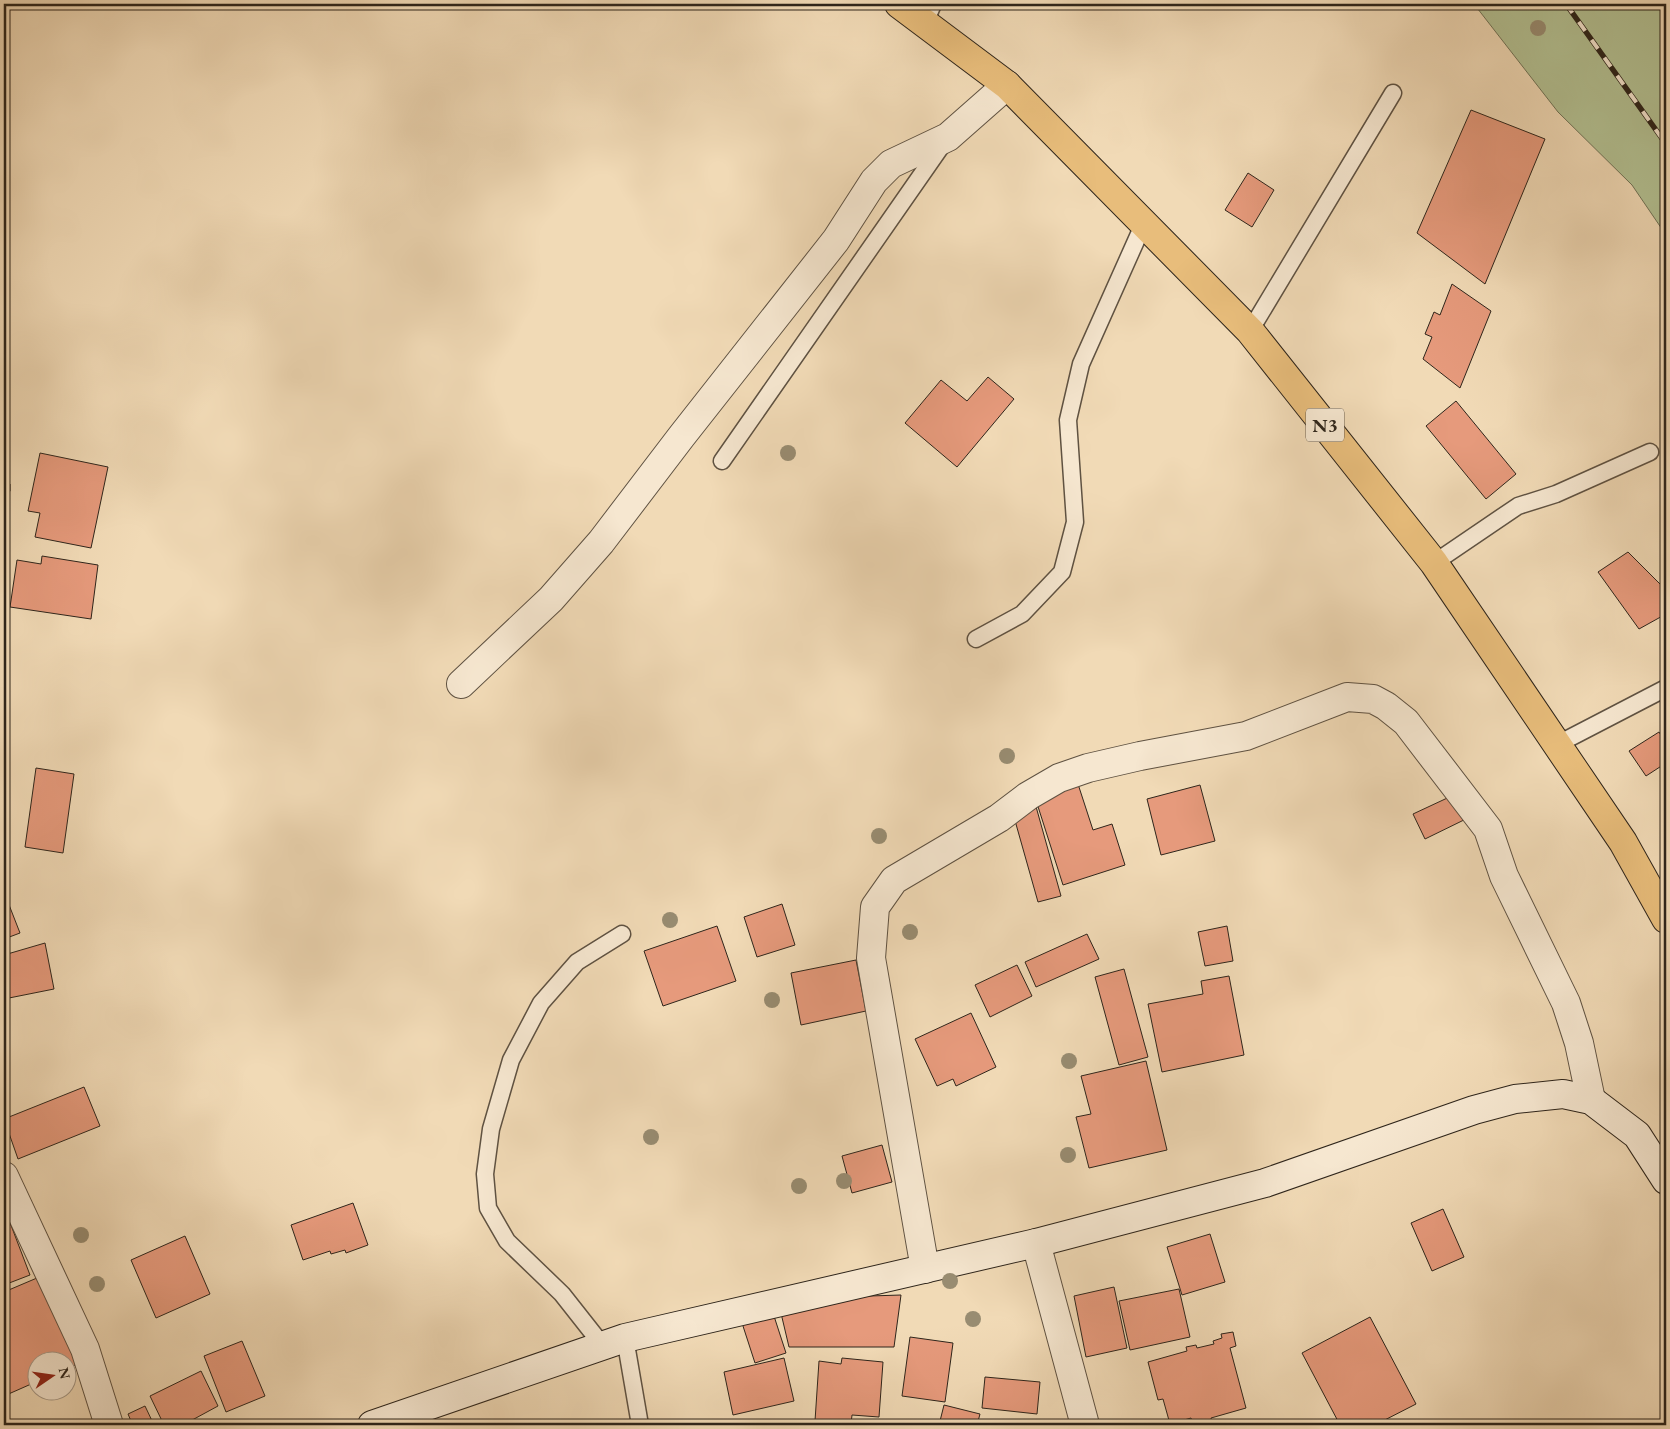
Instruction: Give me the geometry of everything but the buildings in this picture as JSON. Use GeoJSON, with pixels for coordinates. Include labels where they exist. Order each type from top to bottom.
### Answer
{"type":"FeatureCollection","features":[{"type":"Feature","properties":{"kind":"highway","name":"N3"},"geometry":{"type":"LineString","coordinates":[[899,4],[929,14],[1007,85],[1250,331],[1434,562],[1624,842],[1666,919]]}},
{"type":"Feature","properties":{"kind":"street"},"geometry":{"type":"LineString","coordinates":[[461,684],[551,598],[601,542],[836,240],[874,181],[891,164],[948,137],[1007,85]]}},
{"type":"Feature","properties":{"kind":"street"},"geometry":{"type":"LineString","coordinates":[[925,1269],[871,958],[876,907],[894,880],[999,818],[1028,796],[1060,778],[1088,768],[1140,756],[1246,736],[1347,696],[1373,699],[1386,706],[1406,722],[1488,829],[1504,876],[1566,1003],[1579,1043],[1592,1100]]}},
{"type":"Feature","properties":{"kind":"street"},"geometry":{"type":"LineString","coordinates":[[372,1425],[614,1342],[1036,1243],[1266,1183],[1474,1110],[1515,1099],[1564,1094],[1592,1100],[1637,1135],[1666,1180]]}},
{"type":"Feature","properties":{"kind":"street"},"geometry":{"type":"LineString","coordinates":[[4,1176],[85,1349],[109,1425]]}},
{"type":"Feature","properties":{"kind":"street"},"geometry":{"type":"LineString","coordinates":[[1036,1243],[1085,1425]]}},
{"type":"Feature","properties":{"kind":"lane"},"geometry":{"type":"LineString","coordinates":[[1250,331],[1393,93]]}},
{"type":"Feature","properties":{"kind":"lane"},"geometry":{"type":"LineString","coordinates":[[722,461],[948,137]]}},
{"type":"Feature","properties":{"kind":"lane"},"geometry":{"type":"LineString","coordinates":[[976,639],[1022,614],[1062,572],[1075,522],[1068,420],[1081,364],[1144,223]]}},
{"type":"Feature","properties":{"kind":"lane"},"geometry":{"type":"LineString","coordinates":[[1434,562],[1518,506],[1556,494],[1650,452]]}},
{"type":"Feature","properties":{"kind":"lane"},"geometry":{"type":"LineString","coordinates":[[1558,744],[1666,688]]}},
{"type":"Feature","properties":{"kind":"lane"},"geometry":{"type":"LineString","coordinates":[[622,934],[577,962],[541,1003],[511,1060],[491,1129],[485,1174],[488,1208],[506,1241],[614,1342],[640,1425]]}},
{"type":"Feature","properties":{"kind":"green space"},"geometry":{"type":"Polygon","coordinates":[[[1474,4],[1666,4],[1666,235],[1632,185],[1558,112],[1474,4]]]}},
{"type":"Feature","properties":{"kind":"railway"},"geometry":{"type":"LineString","coordinates":[[1566,4],[1666,144]]}}]}
